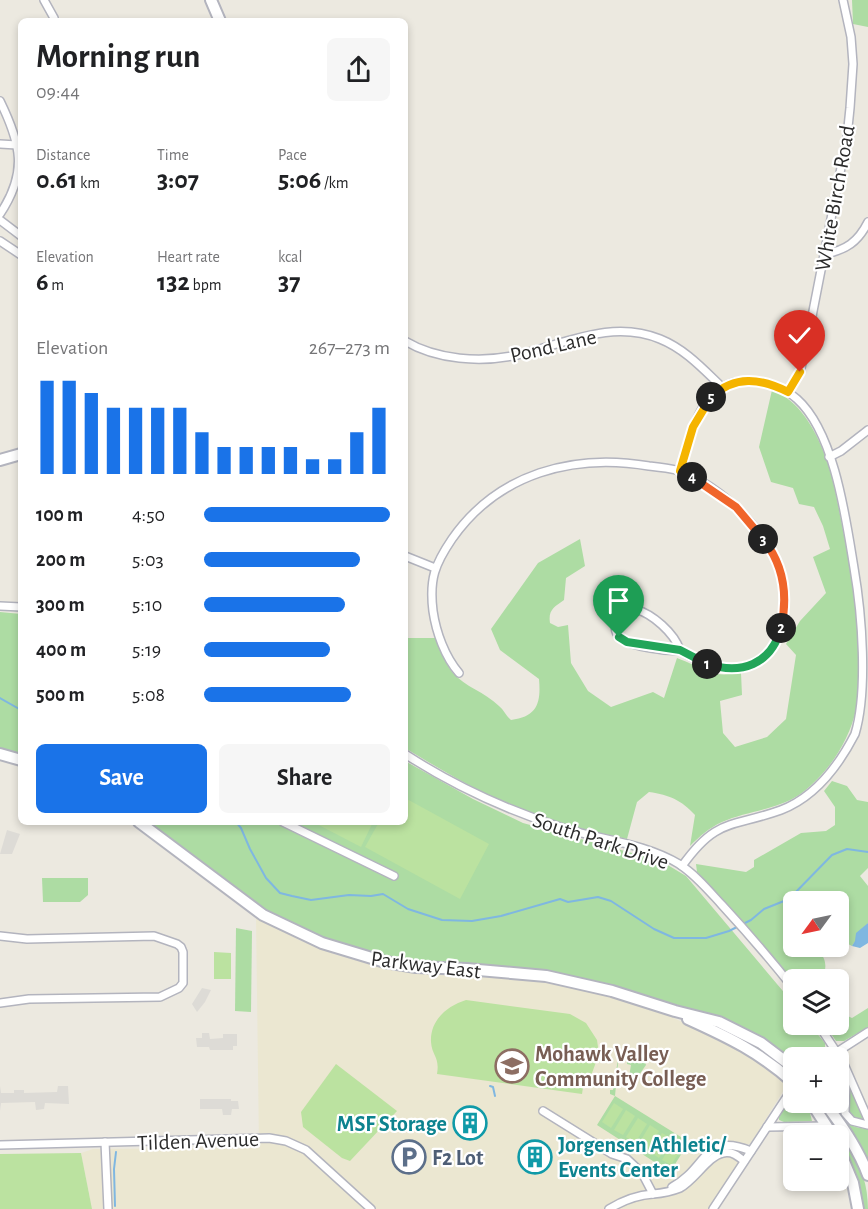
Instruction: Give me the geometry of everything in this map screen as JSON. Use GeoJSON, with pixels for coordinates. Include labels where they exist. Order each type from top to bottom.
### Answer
{"type":"FeatureCollection","features":[{"type":"Feature","properties":{"kind":"street"},"geometry":{"type":"LineString","coordinates":[[44,0],[54,18]]}},
{"type":"Feature","properties":{"kind":"street"},"geometry":{"type":"LineString","coordinates":[[211,0],[219,18]]}},
{"type":"Feature","properties":{"kind":"street","name":"White Birch Road"},"geometry":{"type":"LineString","coordinates":[[788,392],[800,372],[807,347],[847,137],[853,64],[843,0]]}},
{"type":"Feature","properties":{"kind":"street"},"geometry":{"type":"LineString","coordinates":[[0,101],[10,121],[18,155]]}},
{"type":"Feature","properties":{"kind":"street"},"geometry":{"type":"LineString","coordinates":[[0,144],[17,145]]}},
{"type":"Feature","properties":{"kind":"street"},"geometry":{"type":"LineString","coordinates":[[0,214],[16,186],[18,172]]}},
{"type":"Feature","properties":{"kind":"street"},"geometry":{"type":"LineString","coordinates":[[0,220],[18,234]]}},
{"type":"Feature","properties":{"kind":"street"},"geometry":{"type":"LineString","coordinates":[[825,254],[848,248],[858,239],[868,222]]}},
{"type":"Feature","properties":{"kind":"street"},"geometry":{"type":"LineString","coordinates":[[0,241],[18,253]]}},
{"type":"Feature","properties":{"kind":"street","name":"Pond Lane"},"geometry":{"type":"LineString","coordinates":[[408,342],[427,351],[447,356],[462,359],[489,359],[517,355],[588,334],[633,332],[659,339],[689,356],[722,387]]}},
{"type":"Feature","properties":{"kind":"street"},"geometry":{"type":"LineString","coordinates":[[680,471],[693,427],[711,397],[722,387],[741,381],[761,382],[788,392],[805,408],[830,457],[840,490],[860,595],[866,673],[856,732],[843,755],[814,790],[780,810],[723,826],[695,848],[682,866]]}},
{"type":"Feature","properties":{"kind":"street"},"geometry":{"type":"LineString","coordinates":[[830,457],[868,430]]}},
{"type":"Feature","properties":{"kind":"street"},"geometry":{"type":"LineString","coordinates":[[0,460],[18,455]]}},
{"type":"Feature","properties":{"kind":"street"},"geometry":{"type":"LineString","coordinates":[[459,673],[443,645],[434,615],[431,588],[435,568],[461,527],[497,494],[522,479],[558,467],[593,462],[638,464],[680,471],[723,496],[744,515],[777,561],[783,581],[783,615],[775,645],[757,662],[731,670],[704,663],[680,650],[624,641],[616,631],[616,624],[626,611],[635,609],[644,612],[656,620],[680,650]]}},
{"type":"Feature","properties":{"kind":"street"},"geometry":{"type":"LineString","coordinates":[[408,557],[435,568]]}},
{"type":"Feature","properties":{"kind":"street"},"geometry":{"type":"LineString","coordinates":[[0,606],[18,607]]}},
{"type":"Feature","properties":{"kind":"street"},"geometry":{"type":"LineString","coordinates":[[0,754],[18,759]]}},
{"type":"Feature","properties":{"kind":"street","name":"South Park Drive"},"geometry":{"type":"LineString","coordinates":[[408,756],[453,783],[523,815],[638,848],[666,857],[682,866],[719,902],[783,976]]}},
{"type":"Feature","properties":{"kind":"street","name":"Parkway East"},"geometry":{"type":"LineString","coordinates":[[143,825],[263,915],[322,944],[369,958],[416,967],[518,973],[573,981],[719,1022],[769,1048],[783,1059]]}},
{"type":"Feature","properties":{"kind":"street"},"geometry":{"type":"LineString","coordinates":[[289,825],[394,876]]}},
{"type":"Feature","properties":{"kind":"street"},"geometry":{"type":"LineString","coordinates":[[0,936],[27,939],[154,936],[177,944],[183,952],[183,983],[179,988],[160,997],[29,999],[0,1003]]}},
{"type":"Feature","properties":{"kind":"street","name":"Parkway East"},"geometry":{"type":"LineString","coordinates":[[675,1011],[752,1050],[783,1074]]}},
{"type":"Feature","properties":{"kind":"street"},"geometry":{"type":"LineString","coordinates":[[849,1047],[868,1032]]}},
{"type":"Feature","properties":{"kind":"street"},"geometry":{"type":"LineString","coordinates":[[849,1075],[868,1119]]}},
{"type":"Feature","properties":{"kind":"street"},"geometry":{"type":"LineString","coordinates":[[713,1209],[783,1102]]}},
{"type":"Feature","properties":{"kind":"street"},"geometry":{"type":"LineString","coordinates":[[543,1111],[612,1154],[627,1159],[642,1173],[655,1194]]}},
{"type":"Feature","properties":{"kind":"street"},"geometry":{"type":"LineString","coordinates":[[832,1113],[859,1154],[868,1174]]}},
{"type":"Feature","properties":{"kind":"street"},"geometry":{"type":"LineString","coordinates":[[845,1113],[852,1121],[868,1125]]}},
{"type":"Feature","properties":{"kind":"street"},"geometry":{"type":"LineString","coordinates":[[767,1127],[783,1128]]}},
{"type":"Feature","properties":{"kind":"street","name":"Tilden Avenue"},"geometry":{"type":"LineString","coordinates":[[0,1145],[269,1138],[298,1146],[314,1157],[371,1209]]}},
{"type":"Feature","properties":{"kind":"street"},"geometry":{"type":"LineString","coordinates":[[105,1142],[108,1209]]}},
{"type":"Feature","properties":{"kind":"street"},"geometry":{"type":"LineString","coordinates":[[655,1194],[684,1179],[718,1146],[732,1144],[751,1151]]}},
{"type":"Feature","properties":{"kind":"street"},"geometry":{"type":"LineString","coordinates":[[609,1209],[624,1201],[667,1193],[686,1184],[722,1153],[735,1154],[744,1161]]}},
{"type":"Feature","properties":{"kind":"street"},"geometry":{"type":"LineString","coordinates":[[849,1173],[858,1209]]}},
{"type":"Feature","properties":{"kind":"shaded area"},"geometry":{"type":"Polygon","coordinates":[[[7,830],[20,834],[12,854],[0,854],[7,830]]]}},
{"type":"Feature","properties":{"kind":"shaded area","name":"Mohawk Valley Community College"},"geometry":{"type":"Polygon","coordinates":[[[256,916],[299,940],[334,954],[370,964],[414,972],[528,979],[580,988],[631,1002],[667,1015],[744,1051],[783,1079],[783,1091],[751,1143],[746,1145],[744,1154],[737,1159],[738,1163],[708,1209],[92,1209],[81,1153],[93,1149],[259,1148],[256,916]]]}},
{"type":"Feature","properties":{"kind":"shaded area"},"geometry":{"type":"Polygon","coordinates":[[[202,988],[211,990],[197,1012],[192,1004],[202,988]]]}},
{"type":"Feature","properties":{"kind":"shaded area"},"geometry":{"type":"Polygon","coordinates":[[[202,1033],[209,1033],[210,1039],[223,1038],[223,1034],[237,1034],[237,1046],[233,1046],[233,1050],[210,1050],[209,1047],[197,1047],[196,1038],[202,1038],[202,1033]]]}},
{"type":"Feature","properties":{"kind":"shaded area"},"geometry":{"type":"Polygon","coordinates":[[[0,1086],[1,1093],[24,1090],[24,1093],[57,1092],[58,1086],[68,1086],[69,1104],[45,1103],[44,1109],[36,1110],[35,1102],[1,1103],[0,1111],[0,1086]]]}},
{"type":"Feature","properties":{"kind":"shaded area"},"geometry":{"type":"Polygon","coordinates":[[[200,1099],[231,1099],[231,1101],[238,1101],[239,1109],[232,1109],[231,1115],[223,1115],[222,1109],[200,1109],[200,1099]]]}},
{"type":"Feature","properties":{"kind":"green space"},"geometry":{"type":"Polygon","coordinates":[[[852,0],[868,0],[868,27],[853,24],[852,0]]]}},
{"type":"Feature","properties":{"kind":"green space"},"geometry":{"type":"Polygon","coordinates":[[[772,390],[790,401],[805,416],[825,455],[831,473],[851,572],[860,637],[858,701],[852,724],[842,745],[814,783],[790,800],[717,824],[690,846],[695,815],[680,802],[669,797],[649,792],[637,802],[627,839],[567,825],[516,807],[467,784],[408,750],[408,638],[436,638],[445,661],[453,673],[493,701],[511,720],[527,716],[532,712],[538,701],[539,679],[500,650],[491,629],[538,563],[580,539],[585,566],[566,578],[564,600],[552,609],[550,623],[558,627],[568,625],[571,663],[588,691],[611,707],[653,692],[664,698],[677,658],[707,672],[741,673],[742,695],[720,701],[723,733],[735,747],[767,737],[786,719],[796,655],[786,644],[800,621],[826,593],[813,557],[830,549],[814,507],[799,504],[793,488],[771,482],[759,447],[772,390]]]}},
{"type":"Feature","properties":{"kind":"green space"},"geometry":{"type":"Polygon","coordinates":[[[0,612],[18,614],[18,755],[0,750],[0,612]]]}},
{"type":"Feature","properties":{"kind":"green space"},"geometry":{"type":"Polygon","coordinates":[[[408,763],[473,799],[523,823],[661,861],[686,876],[783,991],[783,1035],[818,1035],[825,1043],[825,1047],[783,1047],[783,1055],[610,987],[391,960],[322,940],[264,911],[150,825],[408,825],[408,763]]]}},
{"type":"Feature","properties":{"kind":"green space"},"geometry":{"type":"Polygon","coordinates":[[[832,781],[847,786],[857,800],[868,802],[868,868],[860,876],[868,886],[868,923],[852,946],[849,944],[849,891],[783,891],[783,957],[823,957],[825,969],[783,970],[697,872],[696,864],[746,872],[754,867],[754,860],[801,833],[826,831],[835,825],[835,807],[824,791],[832,781]]]}},
{"type":"Feature","properties":{"kind":"green space"},"geometry":{"type":"Polygon","coordinates":[[[408,800],[489,844],[460,899],[365,847],[377,825],[408,825],[408,800]]]}},
{"type":"Feature","properties":{"kind":"green space"},"geometry":{"type":"Polygon","coordinates":[[[319,825],[372,825],[361,847],[319,825]]]}},
{"type":"Feature","properties":{"kind":"green space"},"geometry":{"type":"Polygon","coordinates":[[[42,878],[88,878],[88,895],[80,902],[43,902],[42,878]]]}},
{"type":"Feature","properties":{"kind":"green space"},"geometry":{"type":"Polygon","coordinates":[[[236,928],[252,931],[251,1012],[235,1011],[236,928]]]}},
{"type":"Feature","properties":{"kind":"green space"},"geometry":{"type":"Polygon","coordinates":[[[214,952],[231,953],[231,979],[214,979],[214,952]]]}},
{"type":"Feature","properties":{"kind":"green space"},"geometry":{"type":"Polygon","coordinates":[[[466,1000],[570,1014],[586,1023],[597,1040],[599,1054],[592,1073],[584,1081],[582,1094],[437,1074],[437,1060],[431,1042],[433,1027],[446,1010],[466,1000]]]}},
{"type":"Feature","properties":{"kind":"green space"},"geometry":{"type":"Polygon","coordinates":[[[868,1008],[868,1027],[844,1041],[836,1041],[832,1035],[849,1035],[849,1017],[852,1018],[868,1008]]]}},
{"type":"Feature","properties":{"kind":"green space"},"geometry":{"type":"Polygon","coordinates":[[[634,1049],[642,1053],[646,1065],[639,1075],[629,1077],[631,1065],[627,1064],[627,1060],[632,1060],[634,1049]]]}},
{"type":"Feature","properties":{"kind":"green space"},"geometry":{"type":"Polygon","coordinates":[[[619,1053],[615,1096],[610,1094],[610,1090],[613,1090],[619,1053]]]}},
{"type":"Feature","properties":{"kind":"green space"},"geometry":{"type":"Polygon","coordinates":[[[336,1064],[397,1111],[350,1161],[342,1158],[303,1127],[301,1112],[336,1064]]]}},
{"type":"Feature","properties":{"kind":"green space"},"geometry":{"type":"Polygon","coordinates":[[[849,1084],[865,1122],[857,1121],[849,1113],[849,1084]]]}},
{"type":"Feature","properties":{"kind":"green space"},"geometry":{"type":"Polygon","coordinates":[[[615,1096],[689,1142],[670,1172],[597,1125],[615,1096]]]}},
{"type":"Feature","properties":{"kind":"green space"},"geometry":{"type":"Polygon","coordinates":[[[614,1103],[623,1109],[611,1128],[602,1122],[614,1103]]]}},
{"type":"Feature","properties":{"kind":"green space"},"geometry":{"type":"Polygon","coordinates":[[[626,1110],[635,1116],[623,1135],[614,1130],[626,1110]]]}},
{"type":"Feature","properties":{"kind":"green space"},"geometry":{"type":"Polygon","coordinates":[[[783,1111],[783,1113],[810,1113],[812,1121],[784,1122],[779,1120],[783,1111]]]}},
{"type":"Feature","properties":{"kind":"green space"},"geometry":{"type":"Polygon","coordinates":[[[835,1113],[842,1113],[846,1121],[853,1126],[868,1129],[868,1166],[849,1135],[849,1125],[843,1125],[835,1113]]]}},
{"type":"Feature","properties":{"kind":"green space"},"geometry":{"type":"Polygon","coordinates":[[[638,1118],[647,1124],[635,1143],[626,1137],[638,1118]]]}},
{"type":"Feature","properties":{"kind":"green space"},"geometry":{"type":"Polygon","coordinates":[[[650,1125],[659,1131],[647,1150],[638,1145],[650,1125]]]}},
{"type":"Feature","properties":{"kind":"green space"},"geometry":{"type":"Polygon","coordinates":[[[662,1133],[671,1138],[659,1158],[650,1152],[662,1133]]]}},
{"type":"Feature","properties":{"kind":"green space"},"geometry":{"type":"Polygon","coordinates":[[[674,1140],[683,1146],[671,1165],[662,1160],[674,1140]]]}},
{"type":"Feature","properties":{"kind":"green space"},"geometry":{"type":"Polygon","coordinates":[[[849,1146],[864,1177],[867,1192],[868,1209],[860,1209],[849,1172],[849,1146]]]}},
{"type":"Feature","properties":{"kind":"green space"},"geometry":{"type":"Polygon","coordinates":[[[81,1153],[92,1209],[0,1209],[0,1154],[81,1153]]]}},
{"type":"Feature","properties":{"kind":"water"},"geometry":{"type":"Polygon","coordinates":[[[868,923],[868,943],[860,948],[852,946],[856,933],[868,923]]]}},
{"type":"Feature","properties":{"kind":"waterway"},"geometry":{"type":"LineString","coordinates":[[0,698],[18,708]]}},
{"type":"Feature","properties":{"kind":"waterway"},"geometry":{"type":"LineString","coordinates":[[238,825],[266,878],[280,893],[311,900],[349,895],[383,894],[408,909],[442,920],[472,921],[501,916],[560,899],[568,902],[598,897],[611,901],[654,929],[674,938],[706,938],[729,931],[751,920],[764,909],[789,899],[832,855],[847,849],[868,852]]}},
{"type":"Feature","properties":{"kind":"waterway"},"geometry":{"type":"LineString","coordinates":[[490,1086],[493,1087],[495,1096]]}},
{"type":"Feature","properties":{"kind":"waterway"},"geometry":{"type":"LineString","coordinates":[[115,1206],[116,1152]]}},
{"type":"Feature","properties":{"kind":"place","name":"Mohawk Valley Community College"},"geometry":{"type":"Point","coordinates":[512,1066]}},
{"type":"Feature","properties":{"kind":"place","name":"MSF Storage"},"geometry":{"type":"Point","coordinates":[470,1123]}},
{"type":"Feature","properties":{"kind":"place","name":"F2 Lot"},"geometry":{"type":"Point","coordinates":[409,1157]}},
{"type":"Feature","properties":{"kind":"place","name":"Jorgensen Athletic/ Events Center"},"geometry":{"type":"Point","coordinates":[535,1157]}},
{"type":"Feature","properties":{"kind":"route"},"geometry":{"type":"LineString","coordinates":[[619,637],[627,642],[680,650],[704,663],[731,670],[757,662],[775,645],[780,632],[784,594],[777,561],[769,547],[736,507],[723,496],[680,471],[693,427],[711,397],[722,387],[741,381],[761,382],[788,392],[800,372]]}}]}
